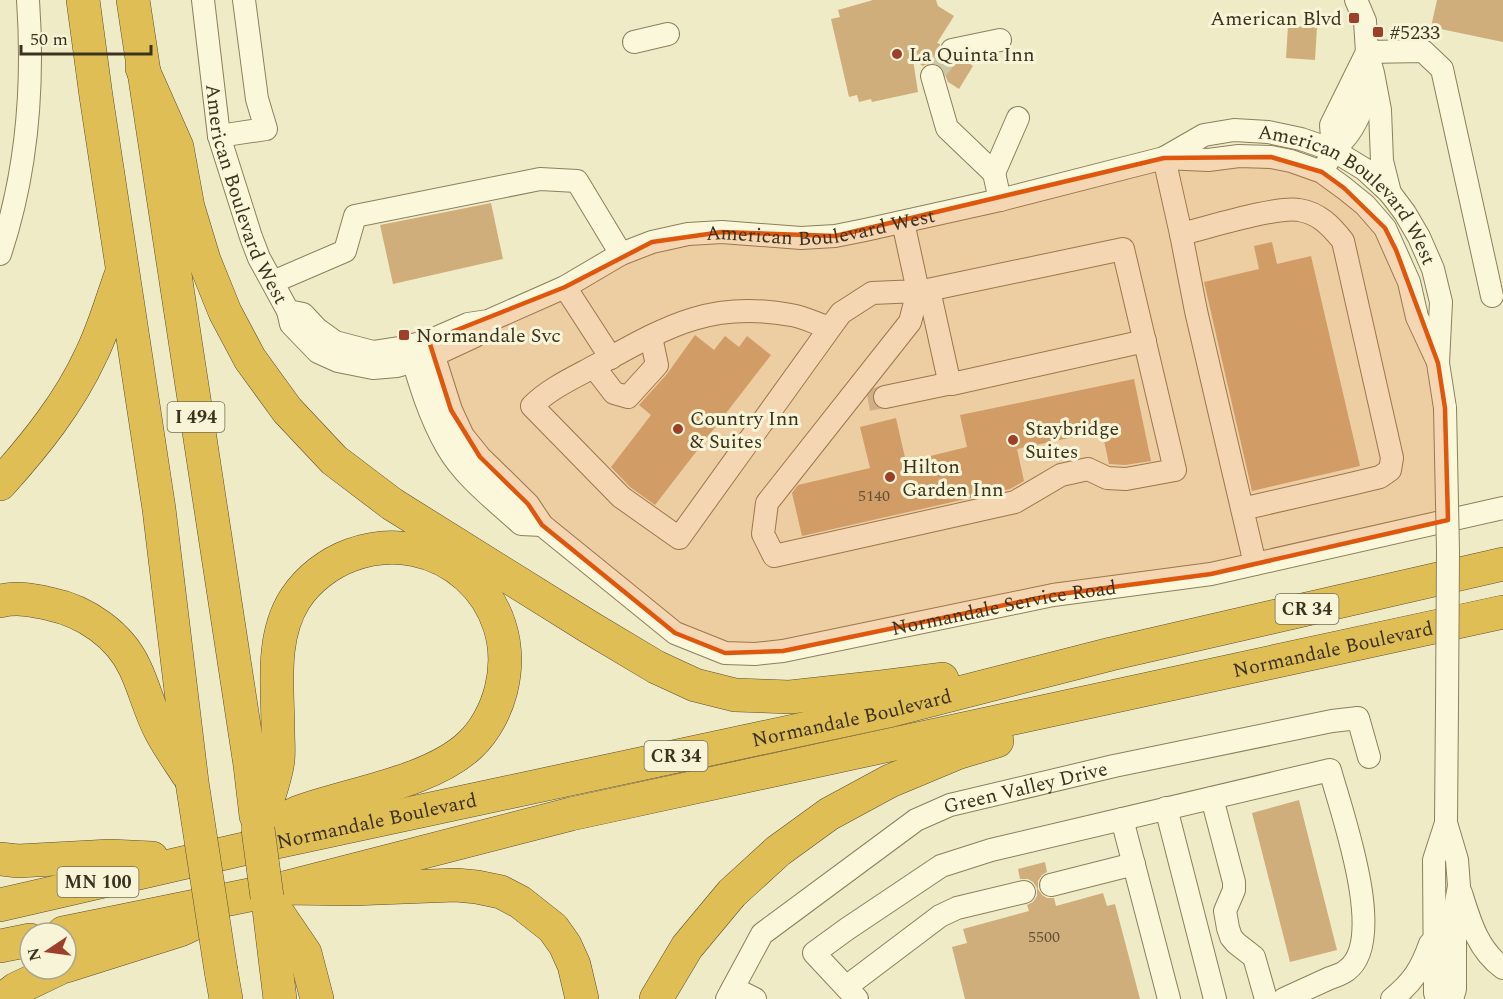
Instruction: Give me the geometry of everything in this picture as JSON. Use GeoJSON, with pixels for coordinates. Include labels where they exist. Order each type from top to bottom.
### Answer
{"type":"FeatureCollection","features":[{"type":"Feature","properties":{"kind":"highway","name":"I 494"},"geometry":{"type":"LineString","coordinates":[[83,0],[159,509],[192,782],[224,985]]}},
{"type":"Feature","properties":{"kind":"highway","name":"I 494"},"geometry":{"type":"LineString","coordinates":[[132,0],[264,762]]}},
{"type":"Feature","properties":{"kind":"highway"},"geometry":{"type":"LineString","coordinates":[[142,68],[177,147],[194,228],[225,312],[250,359],[287,410],[334,460],[392,504],[589,627],[656,667],[695,685],[735,695],[790,697],[881,687],[1111,654]]}},
{"type":"Feature","properties":{"kind":"highway"},"geometry":{"type":"LineString","coordinates":[[0,484],[60,410],[92,355],[123,268]]}},
{"type":"Feature","properties":{"kind":"highway"},"geometry":{"type":"LineString","coordinates":[[248,839],[300,812],[416,776],[442,764],[470,745],[487,724],[498,702],[504,679],[505,658],[503,639],[496,614],[472,580],[454,566],[433,555],[412,549],[384,546],[343,558],[324,569],[295,599],[285,620],[279,643],[264,762],[248,839],[290,956],[317,999]]}},
{"type":"Feature","properties":{"kind":"highway","name":"Normandale Boulevard"},"geometry":{"type":"LineString","coordinates":[[196,861],[248,839],[892,710],[1111,654],[1503,564]]}},
{"type":"Feature","properties":{"kind":"highway"},"geometry":{"type":"LineString","coordinates":[[0,601],[29,599],[59,606],[82,615],[117,642],[134,666],[160,731],[192,782]]}},
{"type":"Feature","properties":{"kind":"highway","name":"Normandale Boulevard"},"geometry":{"type":"LineString","coordinates":[[268,893],[571,814],[1503,612]]}},
{"type":"Feature","properties":{"kind":"highway"},"geometry":{"type":"LineString","coordinates":[[656,999],[687,947],[732,893],[778,851],[829,814],[890,781],[957,753],[1237,669]]}},
{"type":"Feature","properties":{"kind":"highway"},"geometry":{"type":"LineString","coordinates":[[0,859],[18,861],[110,856],[196,861]]}},
{"type":"Feature","properties":{"kind":"highway","name":"MN 100"},"geometry":{"type":"LineString","coordinates":[[0,905],[196,861]]}},
{"type":"Feature","properties":{"kind":"highway"},"geometry":{"type":"LineString","coordinates":[[78,962],[180,930],[268,893],[456,885],[501,892],[538,914],[553,928],[565,945],[574,964],[582,999]]}},
{"type":"Feature","properties":{"kind":"highway","name":"MN 100"},"geometry":{"type":"LineString","coordinates":[[78,930],[268,893]]}},
{"type":"Feature","properties":{"kind":"highway"},"geometry":{"type":"LineString","coordinates":[[0,946],[18,942]]}},
{"type":"Feature","properties":{"kind":"highway"},"geometry":{"type":"LineString","coordinates":[[280,999],[290,956]]}},
{"type":"Feature","properties":{"kind":"highway"},"geometry":{"type":"LineString","coordinates":[[3,999],[16,988],[31,981]]}},
{"type":"Feature","properties":{"kind":"street"},"geometry":{"type":"LineString","coordinates":[[0,254],[10,180],[28,123],[31,41],[28,0]]}},
{"type":"Feature","properties":{"kind":"street","name":"American Boulevard West"},"geometry":{"type":"LineString","coordinates":[[203,0],[219,136],[259,258],[288,311],[303,314],[317,329],[335,342],[373,352],[421,351],[468,324],[488,321],[566,287],[621,254],[652,242],[688,234],[722,232],[801,238],[835,236],[1000,200],[1164,158],[1204,135],[1234,130],[1268,132],[1301,139],[1333,150],[1364,169],[1390,193],[1419,237],[1433,269],[1441,302],[1438,363],[1445,408],[1448,551],[1446,823],[1456,860],[1459,886],[1455,908],[1455,988],[1452,999]]}},
{"type":"Feature","properties":{"kind":"street"},"geometry":{"type":"LineString","coordinates":[[219,136],[266,129],[257,99],[244,0]]}},
{"type":"Feature","properties":{"kind":"street"},"geometry":{"type":"LineString","coordinates":[[1356,0],[1365,21],[1370,62],[1380,110],[1382,161],[1390,193]]}},
{"type":"Feature","properties":{"kind":"street"},"geometry":{"type":"LineString","coordinates":[[634,42],[668,34]]}},
{"type":"Feature","properties":{"kind":"street"},"geometry":{"type":"LineString","coordinates":[[952,50],[1000,40]]}},
{"type":"Feature","properties":{"kind":"street"},"geometry":{"type":"LineString","coordinates":[[1322,172],[1333,150],[1331,125],[1370,62],[1423,51],[1442,69],[1492,296]]}},
{"type":"Feature","properties":{"kind":"street"},"geometry":{"type":"LineString","coordinates":[[932,76],[947,128],[994,173],[1000,200]]}},
{"type":"Feature","properties":{"kind":"street"},"geometry":{"type":"LineString","coordinates":[[994,173],[1018,118]]}},
{"type":"Feature","properties":{"kind":"street","name":"American Boulevard West"},"geometry":{"type":"LineString","coordinates":[[1164,158],[1208,160],[1239,156],[1271,157],[1291,161],[1322,172],[1365,205],[1385,228],[1409,282],[1418,317],[1438,363]]}},
{"type":"Feature","properties":{"kind":"street"},"geometry":{"type":"LineString","coordinates":[[1164,158],[1196,311],[1255,564]]}},
{"type":"Feature","properties":{"kind":"street"},"geometry":{"type":"LineString","coordinates":[[273,282],[345,251],[356,216],[540,179],[577,181],[621,254]]}},
{"type":"Feature","properties":{"kind":"street"},"geometry":{"type":"LineString","coordinates":[[1181,234],[1259,215],[1291,210],[1316,215],[1331,225],[1343,241],[1387,435],[1392,458],[1390,470],[1380,477],[1242,508]]}},
{"type":"Feature","properties":{"kind":"street"},"geometry":{"type":"LineString","coordinates":[[903,222],[952,383]]}},
{"type":"Feature","properties":{"kind":"street"},"geometry":{"type":"LineString","coordinates":[[830,328],[793,315],[748,310],[706,314],[677,323],[603,362],[542,396],[532,406],[621,497],[679,538],[841,313],[872,293],[924,290],[1123,249],[1175,470],[1126,479],[1107,478],[1088,469],[1061,475],[1015,502],[774,556],[763,534],[767,503],[910,322],[924,290]]}},
{"type":"Feature","properties":{"kind":"street"},"geometry":{"type":"LineString","coordinates":[[566,287],[603,362],[614,393],[628,397],[657,365],[651,337]]}},
{"type":"Feature","properties":{"kind":"street"},"geometry":{"type":"LineString","coordinates":[[844,405],[1145,341]]}},
{"type":"Feature","properties":{"kind":"street","name":"Normandale Service Road"},"geometry":{"type":"LineString","coordinates":[[421,351],[463,436],[480,457],[528,504],[542,525],[675,633],[725,653],[755,654],[783,651],[1053,595],[1211,574],[1503,508]]}},
{"type":"Feature","properties":{"kind":"street","name":"Green Valley Drive"},"geometry":{"type":"LineString","coordinates":[[730,993],[762,934],[916,820],[950,805],[1114,766],[1332,721],[1358,718],[1369,757]]}},
{"type":"Feature","properties":{"kind":"street"},"geometry":{"type":"LineString","coordinates":[[1024,892],[940,915],[851,993],[814,953],[847,928],[941,866],[991,850],[1330,770],[1361,885],[1364,908],[1363,936],[1357,957],[1348,970],[1284,999]]}},
{"type":"Feature","properties":{"kind":"street"},"geometry":{"type":"LineString","coordinates":[[1212,798],[1234,882],[1234,890],[1225,911],[1228,928],[1236,943],[1254,957],[1266,999]]}},
{"type":"Feature","properties":{"kind":"street"},"geometry":{"type":"LineString","coordinates":[[1166,808],[1215,999]]}},
{"type":"Feature","properties":{"kind":"street"},"geometry":{"type":"LineString","coordinates":[[1122,819],[1169,999]]}},
{"type":"Feature","properties":{"kind":"street","name":"American Boulevard West"},"geometry":{"type":"LineString","coordinates":[[1438,999],[1435,993],[1434,860],[1446,823]]}},
{"type":"Feature","properties":{"kind":"street"},"geometry":{"type":"LineString","coordinates":[[1051,885],[1134,864]]}},
{"type":"Feature","properties":{"kind":"street"},"geometry":{"type":"LineString","coordinates":[[1459,886],[1474,932],[1491,958],[1503,968]]}},
{"type":"Feature","properties":{"kind":"street"},"geometry":{"type":"LineString","coordinates":[[1392,999],[1421,969],[1434,934]]}},
{"type":"Feature","properties":{"kind":"street"},"geometry":{"type":"LineString","coordinates":[[730,993],[755,999]]}},
{"type":"Feature","properties":{"kind":"highlighted area"},"geometry":{"type":"Polygon","coordinates":[[[1271,157],[1322,172],[1344,188],[1385,228],[1396,250],[1438,363],[1445,408],[1448,520],[1211,574],[1053,595],[783,651],[725,653],[675,633],[542,525],[528,504],[480,457],[451,410],[429,341],[565,287],[652,242],[722,232],[835,236],[1164,158],[1271,157]]]}},
{"type":"Feature","properties":{"kind":"building","name":"La Quinta Inn"},"geometry":{"type":"Polygon","coordinates":[[[873,0],[936,0],[938,6],[954,16],[937,43],[940,44],[939,53],[947,63],[966,61],[973,66],[959,89],[948,82],[941,66],[929,63],[923,66],[913,60],[918,92],[872,102],[871,99],[859,102],[857,95],[849,97],[831,19],[840,17],[838,10],[873,0]]]}},
{"type":"Feature","properties":{"kind":"building"},"geometry":{"type":"Polygon","coordinates":[[[1437,0],[1503,0],[1503,42],[1431,27],[1437,0]]]}},
{"type":"Feature","properties":{"kind":"building"},"geometry":{"type":"Polygon","coordinates":[[[1288,26],[1317,27],[1315,60],[1286,58],[1288,26]]]}},
{"type":"Feature","properties":{"kind":"building"},"geometry":{"type":"Polygon","coordinates":[[[491,203],[503,259],[393,284],[380,225],[491,203]]]}},
{"type":"Feature","properties":{"kind":"building"},"geometry":{"type":"Polygon","coordinates":[[[1272,242],[1277,264],[1311,256],[1360,466],[1252,491],[1204,282],[1259,269],[1254,246],[1272,242]]]}},
{"type":"Feature","properties":{"kind":"building","name":"Country Inn & Suites"},"geometry":{"type":"Polygon","coordinates":[[[695,335],[714,350],[725,336],[739,347],[747,336],[771,355],[655,505],[630,487],[611,467],[651,415],[639,405],[667,374],[695,335]]]}},
{"type":"Feature","properties":{"kind":"building"},"geometry":{"type":"Polygon","coordinates":[[[1134,379],[1151,461],[1125,465],[1109,464],[1102,431],[1017,449],[1024,481],[1010,489],[802,536],[792,493],[798,485],[870,468],[860,427],[896,418],[906,462],[967,447],[960,415],[1134,379]]]}},
{"type":"Feature","properties":{"kind":"building"},"geometry":{"type":"Polygon","coordinates":[[[1299,800],[1337,950],[1290,962],[1252,813],[1299,800]]]}},
{"type":"Feature","properties":{"kind":"building"},"geometry":{"type":"Polygon","coordinates":[[[1045,862],[1047,872],[1038,881],[1038,889],[1047,898],[1054,898],[1056,906],[1103,893],[1107,906],[1115,904],[1140,999],[965,999],[952,947],[967,943],[963,929],[1029,911],[1027,905],[1037,896],[1037,888],[1028,879],[1020,879],[1018,869],[1045,862]]]}},
{"type":"Feature","properties":{"kind":"tunnel"},"geometry":{"type":"LineString","coordinates":[[932,76],[952,50]]}},
{"type":"Feature","properties":{"kind":"tunnel"},"geometry":{"type":"LineString","coordinates":[[868,400],[885,397]]}},
{"type":"Feature","properties":{"kind":"place","name":"American Blvd"},"geometry":{"type":"Point","coordinates":[1354,18]}},
{"type":"Feature","properties":{"kind":"place","name":"#5233"},"geometry":{"type":"Point","coordinates":[1378,32]}},
{"type":"Feature","properties":{"kind":"place","name":"La Quinta Inn"},"geometry":{"type":"Point","coordinates":[897,54]}},
{"type":"Feature","properties":{"kind":"place","name":"Normandale Svc"},"geometry":{"type":"Point","coordinates":[404,335]}},
{"type":"Feature","properties":{"kind":"place","name":"Country Inn & Suites"},"geometry":{"type":"Point","coordinates":[678,429]}},
{"type":"Feature","properties":{"kind":"place","name":"Staybridge Suites"},"geometry":{"type":"Point","coordinates":[1013,440]}},
{"type":"Feature","properties":{"kind":"place","name":"Hilton Garden Inn"},"geometry":{"type":"Point","coordinates":[890,477]}}]}
